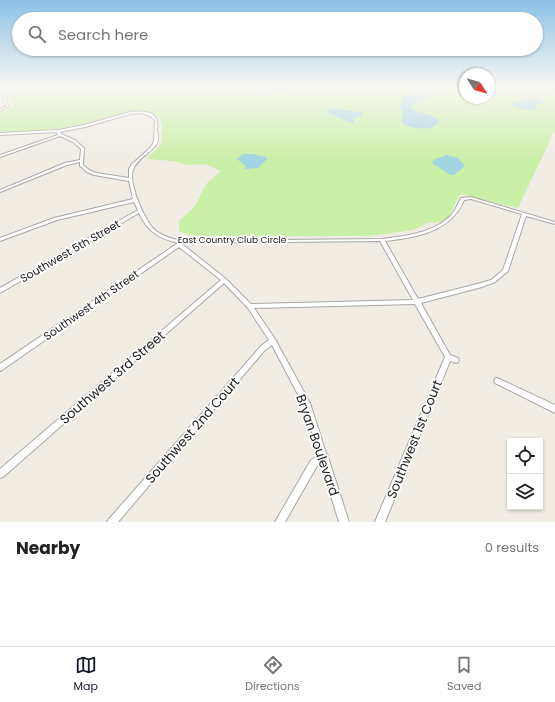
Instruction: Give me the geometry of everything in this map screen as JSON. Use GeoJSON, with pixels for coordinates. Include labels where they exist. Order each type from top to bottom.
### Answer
{"type":"FeatureCollection","features":[{"type":"Feature","properties":{"kind":"street"},"geometry":{"type":"LineString","coordinates":[[0,134],[59,133],[80,144],[83,149],[80,161],[81,165],[88,171],[131,180],[130,174],[134,166],[156,142],[156,120],[154,116],[145,112],[130,113],[59,133],[0,156]]}},
{"type":"Feature","properties":{"kind":"street"},"geometry":{"type":"LineString","coordinates":[[0,191],[66,164],[80,161]]}},
{"type":"Feature","properties":{"kind":"street","name":"East Country Club Circle"},"geometry":{"type":"LineString","coordinates":[[131,180],[136,200],[145,222],[153,231],[170,240],[180,243],[382,240],[405,238],[439,226],[457,212],[462,199],[465,198],[524,214]]}},
{"type":"Feature","properties":{"kind":"street"},"geometry":{"type":"LineString","coordinates":[[0,240],[56,219],[136,200]]}},
{"type":"Feature","properties":{"kind":"street","name":"Southwest 5th Street"},"geometry":{"type":"LineString","coordinates":[[0,291],[140,211]]}},
{"type":"Feature","properties":{"kind":"street"},"geometry":{"type":"LineString","coordinates":[[250,306],[417,302],[482,285],[494,281],[505,271],[524,214],[555,223]]}},
{"type":"Feature","properties":{"kind":"street"},"geometry":{"type":"LineString","coordinates":[[382,240],[417,302]]}},
{"type":"Feature","properties":{"kind":"street","name":"Bryan Boulevard"},"geometry":{"type":"LineString","coordinates":[[180,243],[224,280],[250,306],[274,341],[307,405],[344,522]]}},
{"type":"Feature","properties":{"kind":"street","name":"Southwest 4th Street"},"geometry":{"type":"LineString","coordinates":[[0,368],[180,243]]}},
{"type":"Feature","properties":{"kind":"street","name":"Southwest 3rd Street"},"geometry":{"type":"LineString","coordinates":[[0,474],[224,280]]}},
{"type":"Feature","properties":{"kind":"street","name":"Southwest 1st Court"},"geometry":{"type":"LineString","coordinates":[[380,522],[452,359],[417,302]]}},
{"type":"Feature","properties":{"kind":"street","name":"Southwest 2nd Court"},"geometry":{"type":"LineString","coordinates":[[112,522],[263,348],[274,341]]}},
{"type":"Feature","properties":{"kind":"street"},"geometry":{"type":"LineString","coordinates":[[498,381],[555,409]]}},
{"type":"Feature","properties":{"kind":"street"},"geometry":{"type":"LineString","coordinates":[[280,522],[314,462],[324,456]]}},
{"type":"Feature","properties":{"kind":"green space"},"geometry":{"type":"Polygon","coordinates":[[[1,111],[129,111],[87,123],[55,129],[0,132],[0,112],[1,111]]]}},
{"type":"Feature","properties":{"kind":"green space"},"geometry":{"type":"Polygon","coordinates":[[[138,111],[555,111],[555,130],[518,208],[460,194],[446,222],[427,223],[413,230],[370,236],[193,236],[179,231],[179,221],[195,206],[206,184],[221,171],[205,164],[185,165],[174,161],[147,159],[161,144],[162,125],[159,117],[151,112],[138,111]]]}},
{"type":"Feature","properties":{"kind":"water"},"geometry":{"type":"Polygon","coordinates":[[[328,111],[356,111],[360,112],[363,115],[354,118],[353,120],[355,123],[352,123],[328,113],[328,111]]]}},
{"type":"Feature","properties":{"kind":"water"},"geometry":{"type":"Polygon","coordinates":[[[416,111],[430,115],[439,120],[437,124],[428,128],[410,127],[401,122],[403,112],[416,111]]]}},
{"type":"Feature","properties":{"kind":"water"},"geometry":{"type":"Polygon","coordinates":[[[243,154],[253,154],[266,157],[267,159],[258,168],[245,169],[246,166],[237,159],[243,154]]]}},
{"type":"Feature","properties":{"kind":"water"},"geometry":{"type":"Polygon","coordinates":[[[447,155],[458,158],[465,166],[454,175],[450,175],[432,163],[434,160],[447,155]]]}}]}
